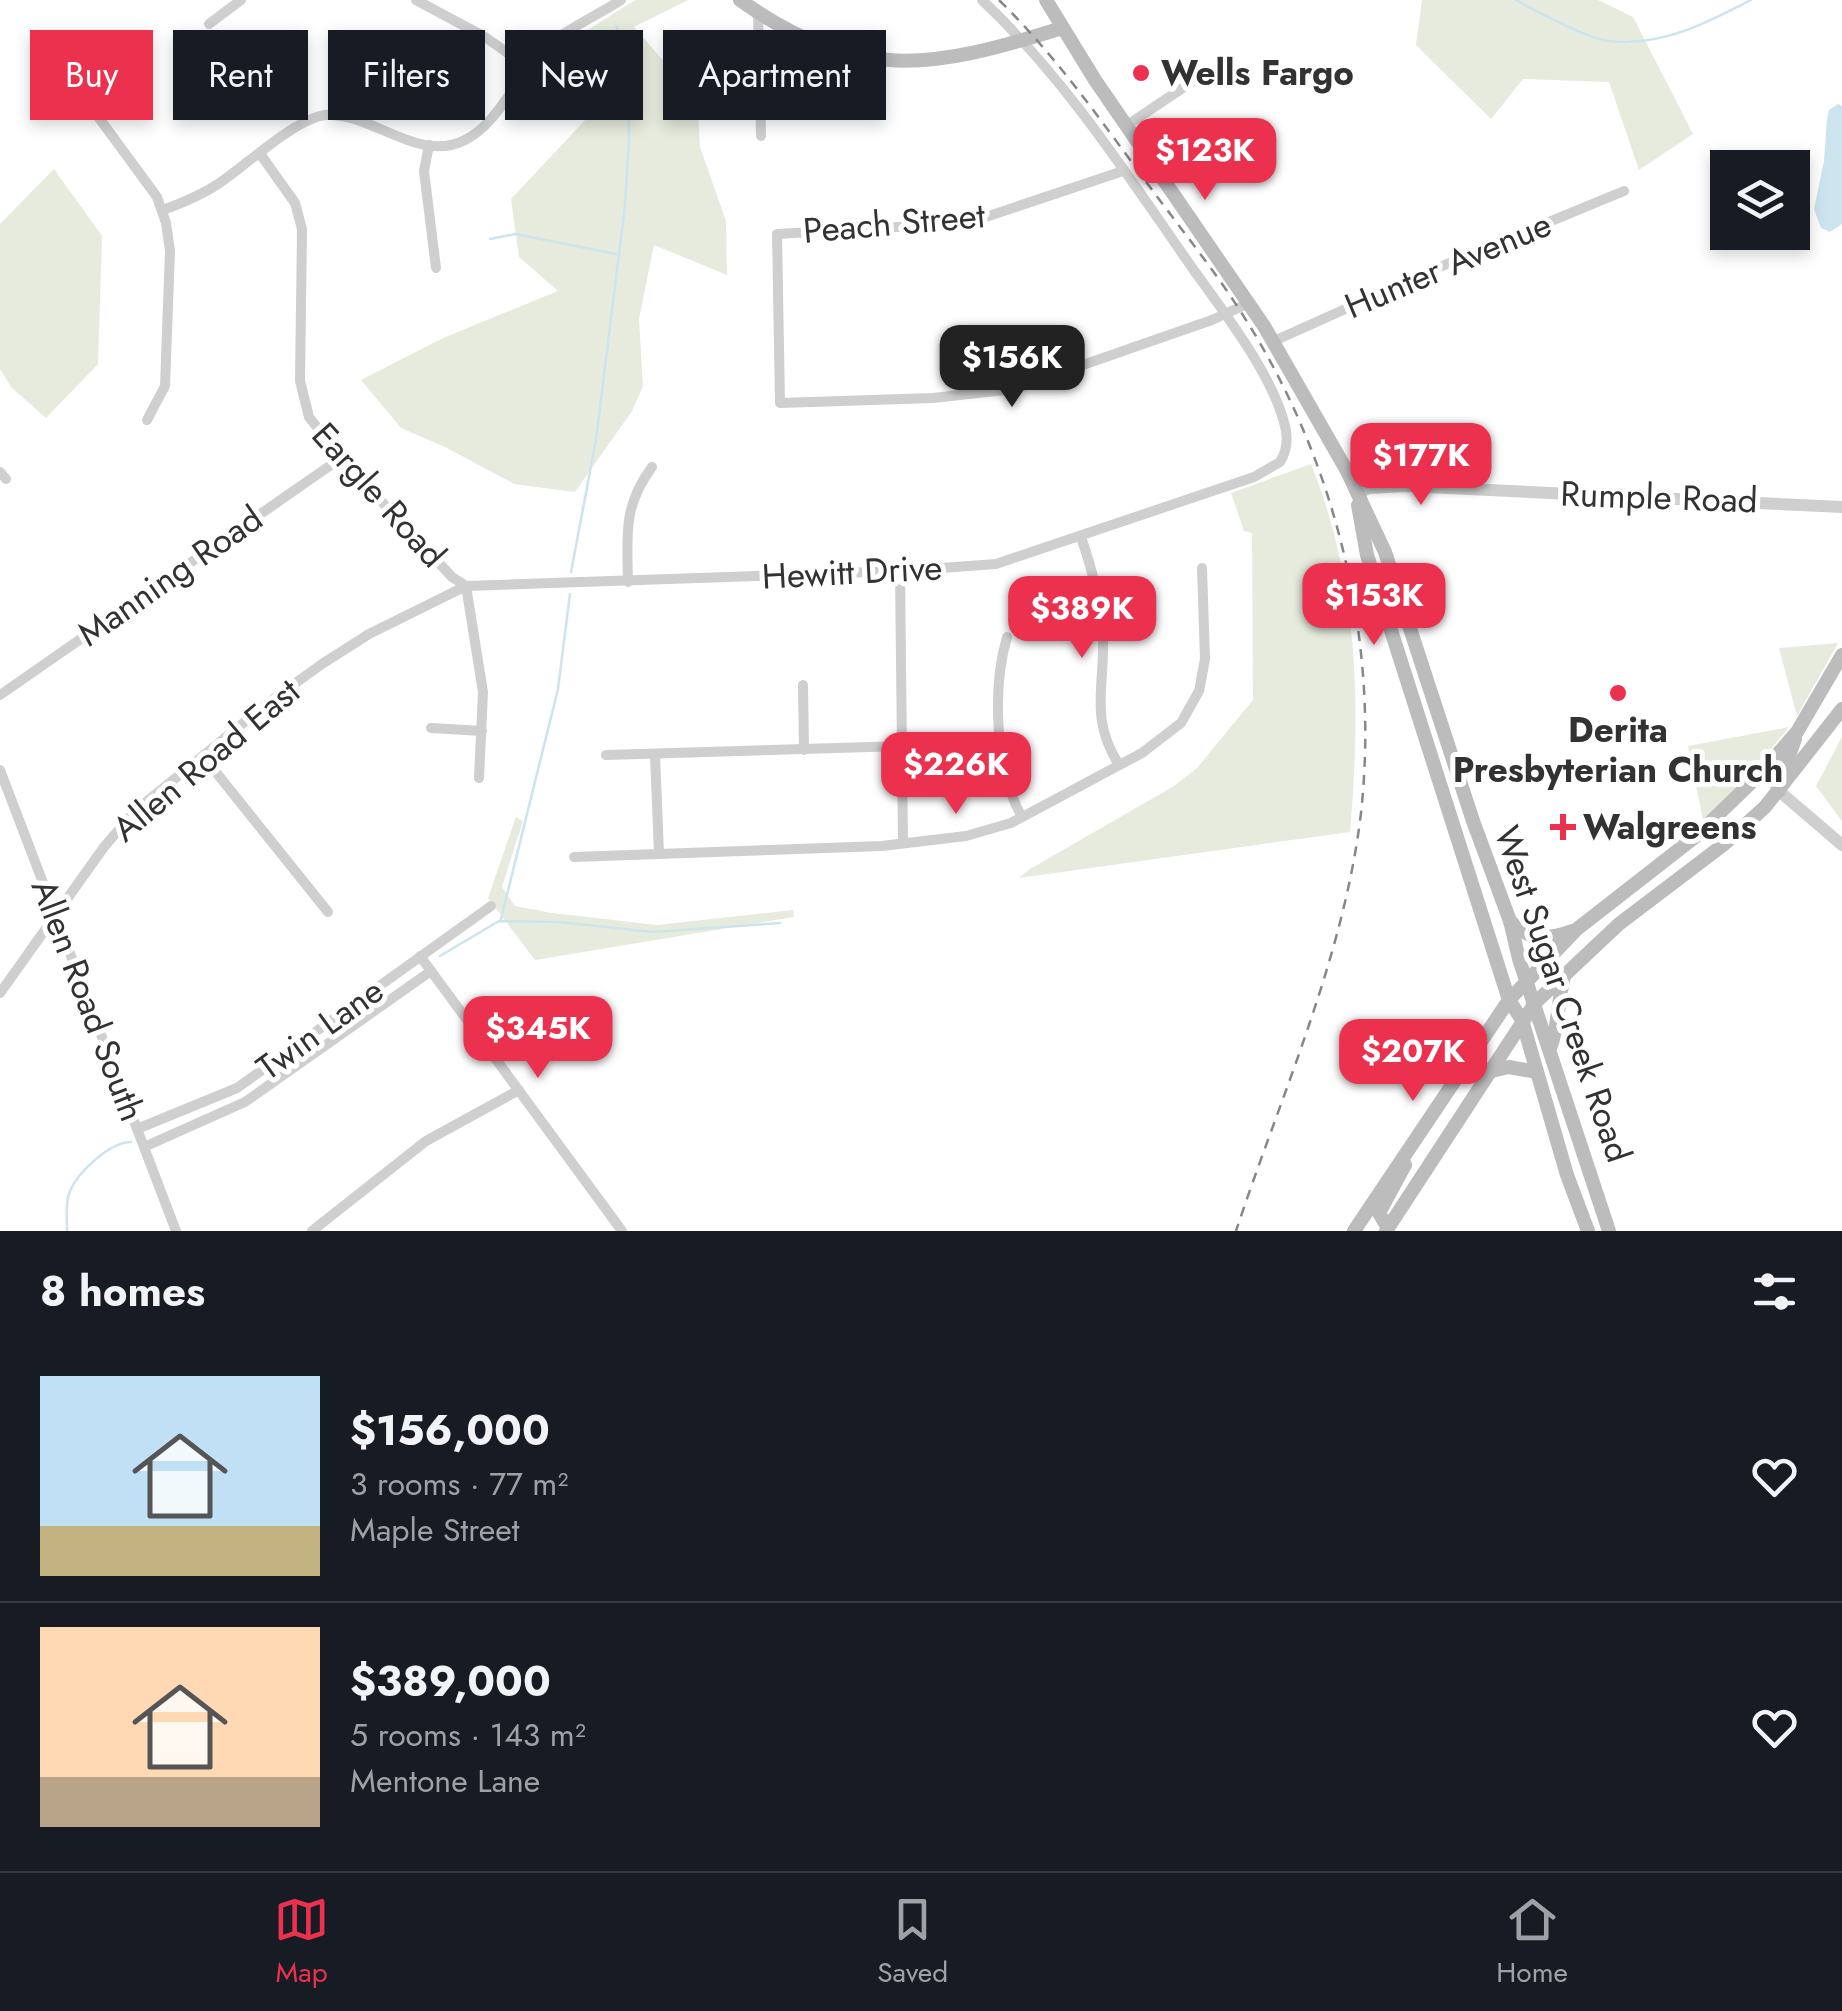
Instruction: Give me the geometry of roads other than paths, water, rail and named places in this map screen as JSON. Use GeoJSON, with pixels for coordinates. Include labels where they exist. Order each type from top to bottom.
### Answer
{"type":"FeatureCollection","features":[{"type":"Feature","properties":{"kind":"main road"},"geometry":{"type":"LineString","coordinates":[[740,0],[824,48],[884,62],[934,60],[1062,28]]}},
{"type":"Feature","properties":{"kind":"main road","name":"West Sugar Creek Road"},"geometry":{"type":"LineString","coordinates":[[1046,0],[1126,126],[1274,341],[1385,552],[1610,1231]]}},
{"type":"Feature","properties":{"kind":"main road","name":"West Sugar Creek Road"},"geometry":{"type":"LineString","coordinates":[[1357,494],[1367,554],[1509,1000],[1522,1020],[1567,1175],[1588,1231]]}},
{"type":"Feature","properties":{"kind":"main road"},"geometry":{"type":"LineString","coordinates":[[1354,1231],[1509,1000],[1577,929],[1695,837],[1760,774],[1797,732],[1842,656]]}},
{"type":"Feature","properties":{"kind":"main road"},"geometry":{"type":"LineString","coordinates":[[1404,668],[1416,670],[1421,676],[1438,715]]}},
{"type":"Feature","properties":{"kind":"main road"},"geometry":{"type":"LineString","coordinates":[[1415,1141],[1397,1184],[1380,1207],[1380,1218],[1387,1230],[1535,1003],[1619,924],[1731,838],[1780,792],[1842,708]]}},
{"type":"Feature","properties":{"kind":"main road"},"geometry":{"type":"LineString","coordinates":[[1780,792],[1775,779],[1794,748],[1797,732]]}},
{"type":"Feature","properties":{"kind":"main road"},"geometry":{"type":"LineString","coordinates":[[1510,921],[1527,935],[1542,938],[1577,929]]}},
{"type":"Feature","properties":{"kind":"main road"},"geometry":{"type":"LineString","coordinates":[[1550,1048],[1556,1036],[1554,1020],[1564,972]]}},
{"type":"Feature","properties":{"kind":"main road"},"geometry":{"type":"LineString","coordinates":[[1487,1072],[1509,1067],[1536,1072]]}},
{"type":"Feature","properties":{"kind":"main road"},"geometry":{"type":"LineString","coordinates":[[1366,1212],[1366,1231]]}},
{"type":"Feature","properties":{"kind":"street"},"geometry":{"type":"LineString","coordinates":[[208,24],[241,0]]}},
{"type":"Feature","properties":{"kind":"street"},"geometry":{"type":"LineString","coordinates":[[416,0],[505,51]]}},
{"type":"Feature","properties":{"kind":"street"},"geometry":{"type":"LineString","coordinates":[[574,30],[622,0]]}},
{"type":"Feature","properties":{"kind":"street"},"geometry":{"type":"LineString","coordinates":[[982,0],[1023,40],[1226,315],[1249,303]]}},
{"type":"Feature","properties":{"kind":"street"},"geometry":{"type":"LineString","coordinates":[[758,13],[762,136]]}},
{"type":"Feature","properties":{"kind":"street"},"geometry":{"type":"LineString","coordinates":[[1126,126],[1200,76]]}},
{"type":"Feature","properties":{"kind":"street"},"geometry":{"type":"LineString","coordinates":[[162,210],[200,195],[308,120],[326,115],[346,117],[429,145],[449,146],[474,135],[505,97]]}},
{"type":"Feature","properties":{"kind":"street"},"geometry":{"type":"LineString","coordinates":[[101,120],[144,178],[162,210],[170,251],[166,369],[162,396],[147,420]]}},
{"type":"Feature","properties":{"kind":"street"},"geometry":{"type":"LineString","coordinates":[[429,145],[424,171],[436,268]]}},
{"type":"Feature","properties":{"kind":"street","name":"Eargle Road"},"geometry":{"type":"LineString","coordinates":[[261,154],[295,203],[302,229],[300,364],[303,400],[315,428],[452,577],[466,586],[483,692],[479,778]]}},
{"type":"Feature","properties":{"kind":"street","name":"Peach Street"},"geometry":{"type":"LineString","coordinates":[[1123,171],[968,223],[778,234],[780,403],[933,398],[1014,389],[1226,315]]}},
{"type":"Feature","properties":{"kind":"street","name":"Hunter Avenue"},"geometry":{"type":"LineString","coordinates":[[1274,341],[1624,191]]}},
{"type":"Feature","properties":{"kind":"street","name":"Hewitt Drive"},"geometry":{"type":"LineString","coordinates":[[466,586],[900,571],[996,564],[1254,477],[1280,462],[1286,440],[1283,420],[1226,315]]}},
{"type":"Feature","properties":{"kind":"street","name":"Manning Road"},"geometry":{"type":"LineString","coordinates":[[0,695],[341,458]]}},
{"type":"Feature","properties":{"kind":"street"},"geometry":{"type":"LineString","coordinates":[[628,582],[629,507],[635,490],[652,467]]}},
{"type":"Feature","properties":{"kind":"street","name":"Rumple Road"},"geometry":{"type":"LineString","coordinates":[[1357,494],[1368,488],[1405,486],[1842,507]]}},
{"type":"Feature","properties":{"kind":"street"},"geometry":{"type":"LineString","coordinates":[[1081,537],[1096,584],[1102,632],[1100,720],[1119,766]]}},
{"type":"Feature","properties":{"kind":"street"},"geometry":{"type":"LineString","coordinates":[[574,857],[903,844],[981,833],[1022,817],[1172,733],[1188,713],[1199,691],[1205,642],[1202,568]]}},
{"type":"Feature","properties":{"kind":"street"},"geometry":{"type":"LineString","coordinates":[[900,571],[903,844]]}},
{"type":"Feature","properties":{"kind":"street","name":"Allen Road East"},"geometry":{"type":"LineString","coordinates":[[0,994],[121,826],[282,693],[341,652],[466,586]]}},
{"type":"Feature","properties":{"kind":"street"},"geometry":{"type":"LineString","coordinates":[[1007,637],[1000,662],[1002,758],[1010,795],[1022,817]]}},
{"type":"Feature","properties":{"kind":"street"},"geometry":{"type":"LineString","coordinates":[[803,685],[804,750]]}},
{"type":"Feature","properties":{"kind":"street"},"geometry":{"type":"LineString","coordinates":[[431,728],[482,731]]}},
{"type":"Feature","properties":{"kind":"street"},"geometry":{"type":"LineString","coordinates":[[606,756],[904,746]]}},
{"type":"Feature","properties":{"kind":"street"},"geometry":{"type":"LineString","coordinates":[[655,755],[659,854]]}},
{"type":"Feature","properties":{"kind":"street"},"geometry":{"type":"LineString","coordinates":[[203,756],[328,912]]}},
{"type":"Feature","properties":{"kind":"street","name":"Allen Road South"},"geometry":{"type":"LineString","coordinates":[[0,770],[176,1231]]}},
{"type":"Feature","properties":{"kind":"street"},"geometry":{"type":"LineString","coordinates":[[1780,792],[1842,845]]}},
{"type":"Feature","properties":{"kind":"street","name":"Twin Lane"},"geometry":{"type":"LineString","coordinates":[[137,1129],[236,1088],[491,906]]}},
{"type":"Feature","properties":{"kind":"street"},"geometry":{"type":"LineString","coordinates":[[420,956],[622,1231]]}},
{"type":"Feature","properties":{"kind":"street","name":"Twin Lane"},"geometry":{"type":"LineString","coordinates":[[144,1147],[245,1102],[431,971]]}},
{"type":"Feature","properties":{"kind":"street"},"geometry":{"type":"LineString","coordinates":[[312,1231],[426,1142],[519,1090]]}},
{"type":"Feature","properties":{"kind":"water"},"geometry":{"type":"Polygon","coordinates":[[[1838,104],[1842,106],[1842,224],[1830,232],[1821,228],[1814,209],[1829,110],[1838,104]]]}},
{"type":"Feature","properties":{"kind":"waterway"},"geometry":{"type":"LineString","coordinates":[[1516,0],[1589,35],[1628,42],[1683,31],[1751,0]]}},
{"type":"Feature","properties":{"kind":"waterway"},"geometry":{"type":"LineString","coordinates":[[571,572],[596,440],[625,205],[629,140],[627,47],[616,26]]}},
{"type":"Feature","properties":{"kind":"waterway"},"geometry":{"type":"LineString","coordinates":[[490,239],[515,234],[616,254]]}},
{"type":"Feature","properties":{"kind":"waterway"},"geometry":{"type":"LineString","coordinates":[[501,919],[558,689],[570,594]]}},
{"type":"Feature","properties":{"kind":"waterway"},"geometry":{"type":"LineString","coordinates":[[440,956],[499,921],[559,922],[653,932],[780,923]]}},
{"type":"Feature","properties":{"kind":"waterway"},"geometry":{"type":"LineString","coordinates":[[67,1231],[67,1200],[74,1183],[105,1152],[131,1142]]}},
{"type":"Feature","properties":{"kind":"railway"},"geometry":{"type":"LineString","coordinates":[[999,0],[1096,114],[1218,278],[1273,366],[1325,487],[1356,615],[1365,747],[1353,867],[1326,973],[1236,1231]]}},
{"type":"Feature","properties":{"kind":"place","name":"Wells Fargo"},"geometry":{"type":"Point","coordinates":[1141,73]}},
{"type":"Feature","properties":{"kind":"place","name":"Derita Presbyterian Church"},"geometry":{"type":"Point","coordinates":[1618,693]}},
{"type":"Feature","properties":{"kind":"place","name":"Walgreens"},"geometry":{"type":"Point","coordinates":[1563,827]}}]}
